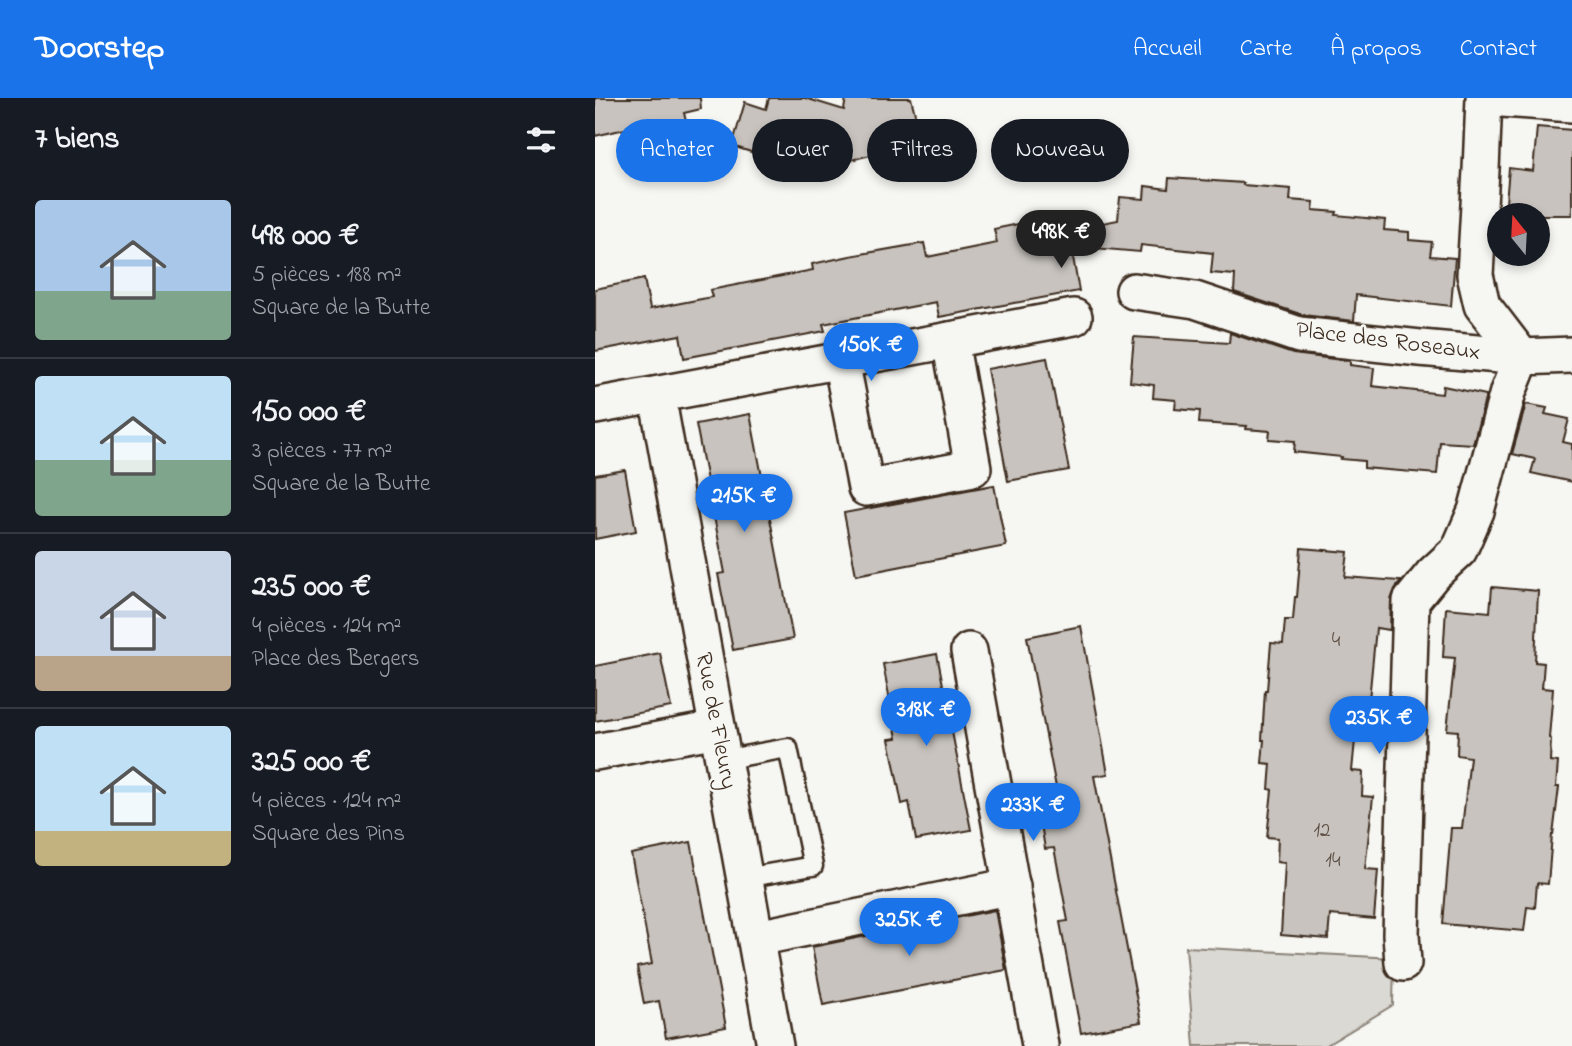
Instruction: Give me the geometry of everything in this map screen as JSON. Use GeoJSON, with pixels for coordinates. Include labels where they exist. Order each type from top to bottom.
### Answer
{"type":"FeatureCollection","features":[{"type":"Feature","properties":{"kind":"street"},"geometry":{"type":"LineString","coordinates":[[1403,963],[1401,934],[1411,601],[1433,574],[1459,550],[1476,511],[1508,392],[1522,357],[1482,305],[1475,275],[1485,98],[1572,104]]}},
{"type":"Feature","properties":{"kind":"street","name":"Place des Roseaux"},"geometry":{"type":"LineString","coordinates":[[1134,291],[1195,300],[1299,335],[1522,357],[1572,355]]}},
{"type":"Feature","properties":{"kind":"street"},"geometry":{"type":"LineString","coordinates":[[595,406],[1075,317]]}},
{"type":"Feature","properties":{"kind":"street"},"geometry":{"type":"LineString","coordinates":[[841,360],[866,488],[879,486],[973,468],[950,340]]}},
{"type":"Feature","properties":{"kind":"street","name":"Rue de Fleury"},"geometry":{"type":"LineString","coordinates":[[657,395],[775,1046]]}},
{"type":"Feature","properties":{"kind":"street"},"geometry":{"type":"LineString","coordinates":[[969,651],[1041,1045]]}},
{"type":"Feature","properties":{"kind":"street"},"geometry":{"type":"LineString","coordinates":[[595,752],[720,744]]}},
{"type":"Feature","properties":{"kind":"street"},"geometry":{"type":"LineString","coordinates":[[757,937],[1012,886]]}},
{"type":"Feature","properties":{"kind":"lane"},"geometry":{"type":"LineString","coordinates":[[720,744],[788,748],[813,866],[745,878]]}},
{"type":"Feature","properties":{"kind":"shaded area"},"geometry":{"type":"Polygon","coordinates":[[[1186,947],[1394,958],[1393,1005],[1325,1046],[1194,1046],[1186,947]]]}},
{"type":"Feature","properties":{"kind":"building"},"geometry":{"type":"Polygon","coordinates":[[[595,98],[700,98],[701,109],[684,113],[685,119],[616,119],[616,131],[595,136],[595,98]]]}},
{"type":"Feature","properties":{"kind":"building"},"geometry":{"type":"Polygon","coordinates":[[[769,98],[805,98],[844,110],[846,98],[911,98],[916,119],[867,119],[867,156],[853,159],[853,119],[752,119],[752,152],[738,148],[738,126],[745,102],[766,109],[769,98]]]}},
{"type":"Feature","properties":{"kind":"building"},"geometry":{"type":"Polygon","coordinates":[[[1537,127],[1572,130],[1572,215],[1551,215],[1551,203],[1506,203],[1509,168],[1533,171],[1537,127]]]}},
{"type":"Feature","properties":{"kind":"building"},"geometry":{"type":"Polygon","coordinates":[[[1169,178],[1291,189],[1290,200],[1314,202],[1313,210],[1385,220],[1384,230],[1409,232],[1409,240],[1432,242],[1430,256],[1455,258],[1451,306],[1356,295],[1354,321],[1303,315],[1234,292],[1235,275],[1211,273],[1213,253],[1141,245],[1140,252],[1071,246],[1079,291],[939,317],[936,302],[823,324],[825,331],[684,358],[680,335],[595,351],[595,289],[644,279],[650,309],[712,297],[710,290],[813,270],[812,264],[850,256],[924,243],[927,257],[997,243],[994,229],[1028,222],[1030,237],[1118,220],[1120,197],[1144,199],[1145,186],[1168,189],[1169,178]]]}},
{"type":"Feature","properties":{"kind":"building"},"geometry":{"type":"Polygon","coordinates":[[[1230,333],[1293,354],[1350,361],[1350,365],[1374,368],[1372,386],[1442,394],[1443,386],[1486,395],[1473,444],[1440,442],[1437,474],[1364,468],[1364,461],[1294,452],[1295,441],[1269,439],[1270,431],[1246,429],[1247,426],[1199,423],[1200,411],[1175,409],[1176,400],[1153,398],[1154,385],[1130,382],[1134,337],[1229,343],[1230,333]]]}},
{"type":"Feature","properties":{"kind":"building"},"geometry":{"type":"Polygon","coordinates":[[[1047,358],[1069,470],[1008,481],[987,369],[1047,358]]]}},
{"type":"Feature","properties":{"kind":"building"},"geometry":{"type":"Polygon","coordinates":[[[1526,404],[1547,408],[1545,414],[1569,419],[1563,442],[1572,444],[1572,482],[1531,473],[1535,459],[1512,454],[1526,404]]]}},
{"type":"Feature","properties":{"kind":"building"},"geometry":{"type":"Polygon","coordinates":[[[750,414],[793,639],[733,650],[718,574],[725,573],[696,424],[750,414]]]}},
{"type":"Feature","properties":{"kind":"building"},"geometry":{"type":"Polygon","coordinates":[[[625,470],[636,531],[595,539],[595,475],[625,470]]]}},
{"type":"Feature","properties":{"kind":"building"},"geometry":{"type":"Polygon","coordinates":[[[994,485],[1006,546],[856,575],[844,513],[994,485]]]}},
{"type":"Feature","properties":{"kind":"building"},"geometry":{"type":"Polygon","coordinates":[[[1301,548],[1348,552],[1345,577],[1401,581],[1391,600],[1390,630],[1376,628],[1369,700],[1359,699],[1352,771],[1363,772],[1362,796],[1373,797],[1365,869],[1378,870],[1374,919],[1330,915],[1328,939],[1281,935],[1285,863],[1277,862],[1278,838],[1267,837],[1272,790],[1269,789],[1271,764],[1262,763],[1265,690],[1271,643],[1283,644],[1285,620],[1293,620],[1301,548]]]}},
{"type":"Feature","properties":{"kind":"building"},"geometry":{"type":"Polygon","coordinates":[[[1492,587],[1538,591],[1535,662],[1544,663],[1542,688],[1553,689],[1550,761],[1558,762],[1556,787],[1559,787],[1548,884],[1537,883],[1535,908],[1527,907],[1524,931],[1443,924],[1451,828],[1462,828],[1470,757],[1457,755],[1458,731],[1447,730],[1455,658],[1443,657],[1446,608],[1490,612],[1492,587]]]}},
{"type":"Feature","properties":{"kind":"building"},"geometry":{"type":"Polygon","coordinates":[[[1081,626],[1108,774],[1094,776],[1141,1022],[1081,1033],[1060,922],[1068,921],[1061,884],[1054,848],[1045,849],[1039,812],[1060,808],[1027,637],[1081,626]]]}},
{"type":"Feature","properties":{"kind":"building"},"geometry":{"type":"Polygon","coordinates":[[[660,653],[671,707],[595,721],[595,666],[660,653]]]}},
{"type":"Feature","properties":{"kind":"building"},"geometry":{"type":"Polygon","coordinates":[[[937,654],[971,830],[916,840],[909,802],[902,804],[889,739],[897,738],[883,664],[937,654]]]}},
{"type":"Feature","properties":{"kind":"building"},"geometry":{"type":"Polygon","coordinates":[[[691,842],[726,1027],[666,1038],[659,1001],[644,1004],[637,967],[652,964],[631,854],[691,842]]]}},
{"type":"Feature","properties":{"kind":"building"},"geometry":{"type":"Polygon","coordinates":[[[995,910],[1006,970],[823,1005],[812,947],[995,910]]]}}]}
